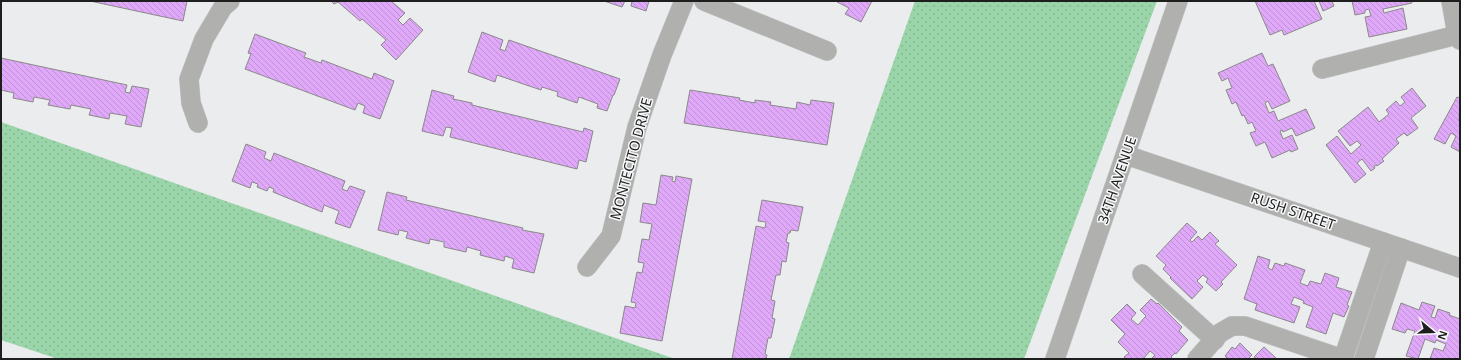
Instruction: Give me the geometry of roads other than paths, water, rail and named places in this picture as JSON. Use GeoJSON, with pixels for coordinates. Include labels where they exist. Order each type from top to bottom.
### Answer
{"type":"FeatureCollection","features":[{"type":"Feature","properties":{"kind":"street"},"geometry":{"type":"LineString","coordinates":[[198,124],[191,103],[189,80],[204,39],[223,7],[230,1]]}},
{"type":"Feature","properties":{"kind":"street","name":"MONTECITO DRIVE"},"geometry":{"type":"LineString","coordinates":[[587,267],[611,236],[637,127],[662,55],[684,1]]}},
{"type":"Feature","properties":{"kind":"street"},"geometry":{"type":"LineString","coordinates":[[704,1],[827,51]]}},
{"type":"Feature","properties":{"kind":"street","name":"34TH AVENUE"},"geometry":{"type":"LineString","coordinates":[[1055,359],[1178,1]]}},
{"type":"Feature","properties":{"kind":"street"},"geometry":{"type":"LineString","coordinates":[[1322,69],[1458,37],[1451,1]]}},
{"type":"Feature","properties":{"kind":"street","name":"RUSH STREET"},"geometry":{"type":"LineString","coordinates":[[1126,155],[1460,268]]}},
{"type":"Feature","properties":{"kind":"street"},"geometry":{"type":"LineString","coordinates":[[1197,359],[1220,333],[1232,326],[1245,326],[1343,359],[1392,245]]}},
{"type":"Feature","properties":{"kind":"street"},"geometry":{"type":"LineString","coordinates":[[1364,359],[1392,245]]}},
{"type":"Feature","properties":{"kind":"street"},"geometry":{"type":"LineString","coordinates":[[1142,274],[1215,340]]}}]}
